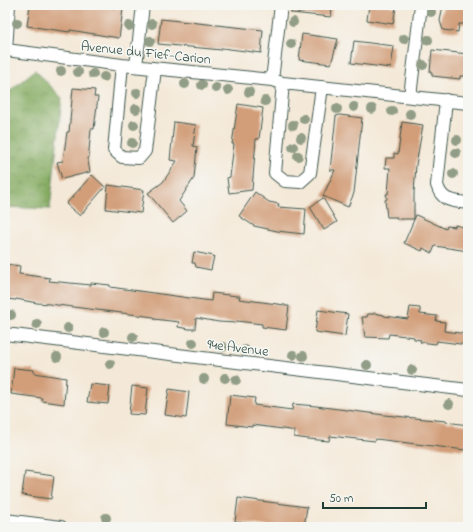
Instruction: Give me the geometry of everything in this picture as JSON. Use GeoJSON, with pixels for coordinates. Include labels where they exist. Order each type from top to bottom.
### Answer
{"type":"FeatureCollection","features":[{"type":"Feature","properties":{"kind":"street"},"geometry":{"type":"LineString","coordinates":[[6,50],[9,5]]}},
{"type":"Feature","properties":{"kind":"street"},"geometry":{"type":"LineString","coordinates":[[136,66],[143,5]]}},
{"type":"Feature","properties":{"kind":"street"},"geometry":{"type":"LineString","coordinates":[[281,5],[277,82],[275,173],[285,181],[300,182],[310,173],[322,87]]}},
{"type":"Feature","properties":{"kind":"street"},"geometry":{"type":"LineString","coordinates":[[410,96],[421,5]]}},
{"type":"Feature","properties":{"kind":"street","name":"Avenue du Fief-Carion"},"geometry":{"type":"LineString","coordinates":[[6,50],[156,69],[468,103]]}},
{"type":"Feature","properties":{"kind":"street"},"geometry":{"type":"LineString","coordinates":[[122,65],[114,150],[122,157],[139,158],[145,151],[156,69]]}},
{"type":"Feature","properties":{"kind":"street"},"geometry":{"type":"LineString","coordinates":[[446,100],[437,186],[439,193],[446,200],[468,203]]}},
{"type":"Feature","properties":{"kind":"street","name":"94e Avenue"},"geometry":{"type":"LineString","coordinates":[[5,334],[468,390]]}},
{"type":"Feature","properties":{"kind":"street"},"geometry":{"type":"LineString","coordinates":[[5,520],[61,527]]}},
{"type":"Feature","properties":{"kind":"green space"},"geometry":{"type":"Polygon","coordinates":[[[35,70],[62,98],[50,209],[5,207],[5,95],[35,70]]]}},
{"type":"Feature","properties":{"kind":"building"},"geometry":{"type":"Polygon","coordinates":[[[30,5],[90,5],[123,9],[119,38],[70,30],[70,32],[27,26],[30,5]]]}},
{"type":"Feature","properties":{"kind":"building"},"geometry":{"type":"Polygon","coordinates":[[[291,5],[332,5],[331,17],[291,13],[291,5]]]}},
{"type":"Feature","properties":{"kind":"building"},"geometry":{"type":"Polygon","coordinates":[[[369,5],[390,5],[396,7],[393,24],[367,20],[369,5]]]}},
{"type":"Feature","properties":{"kind":"building"},"geometry":{"type":"Polygon","coordinates":[[[443,5],[467,8],[465,24],[459,24],[458,32],[443,30],[440,21],[443,5]]]}},
{"type":"Feature","properties":{"kind":"building"},"geometry":{"type":"Polygon","coordinates":[[[161,19],[263,30],[261,53],[222,48],[222,50],[158,44],[161,19]]]}},
{"type":"Feature","properties":{"kind":"building"},"geometry":{"type":"Polygon","coordinates":[[[302,34],[338,39],[331,64],[299,60],[302,34]]]}},
{"type":"Feature","properties":{"kind":"building"},"geometry":{"type":"Polygon","coordinates":[[[354,41],[394,46],[391,68],[351,63],[354,41]]]}},
{"type":"Feature","properties":{"kind":"building"},"geometry":{"type":"Polygon","coordinates":[[[432,50],[468,54],[468,76],[460,76],[460,79],[432,76],[432,72],[430,72],[432,50]]]}},
{"type":"Feature","properties":{"kind":"building"},"geometry":{"type":"Polygon","coordinates":[[[73,88],[95,90],[94,97],[98,97],[94,129],[91,129],[88,161],[90,172],[62,179],[57,162],[63,161],[67,132],[69,132],[73,88]]]}},
{"type":"Feature","properties":{"kind":"building"},"geometry":{"type":"Polygon","coordinates":[[[238,104],[263,108],[259,139],[256,139],[252,190],[229,193],[227,178],[230,177],[234,144],[232,144],[238,104]]]}},
{"type":"Feature","properties":{"kind":"building"},"geometry":{"type":"Polygon","coordinates":[[[340,115],[362,118],[354,193],[348,207],[323,196],[335,170],[330,170],[336,116],[340,115]]]}},
{"type":"Feature","properties":{"kind":"building"},"geometry":{"type":"Polygon","coordinates":[[[174,122],[196,125],[193,146],[197,147],[194,178],[179,201],[187,211],[173,223],[148,193],[163,182],[177,161],[170,160],[174,122]]]}},
{"type":"Feature","properties":{"kind":"building"},"geometry":{"type":"Polygon","coordinates":[[[402,122],[423,125],[416,165],[414,219],[396,219],[397,217],[387,217],[385,200],[387,199],[386,194],[388,194],[390,168],[385,168],[386,158],[394,158],[394,153],[398,154],[402,122]]]}},
{"type":"Feature","properties":{"kind":"building"},"geometry":{"type":"Polygon","coordinates":[[[92,175],[105,187],[80,216],[66,204],[92,175]]]}},
{"type":"Feature","properties":{"kind":"building"},"geometry":{"type":"Polygon","coordinates":[[[108,185],[144,190],[141,213],[106,209],[108,185]]]}},
{"type":"Feature","properties":{"kind":"building"},"geometry":{"type":"Polygon","coordinates":[[[255,192],[269,202],[279,204],[278,207],[306,209],[304,234],[277,231],[254,226],[239,216],[255,192]]]}},
{"type":"Feature","properties":{"kind":"building"},"geometry":{"type":"Polygon","coordinates":[[[323,198],[337,222],[324,230],[310,207],[323,198]]]}},
{"type":"Feature","properties":{"kind":"building"},"geometry":{"type":"Polygon","coordinates":[[[416,215],[446,229],[447,226],[455,227],[455,225],[468,228],[468,251],[435,246],[432,253],[423,248],[422,251],[404,243],[416,215]]]}},
{"type":"Feature","properties":{"kind":"building"},"geometry":{"type":"Polygon","coordinates":[[[194,252],[214,256],[211,270],[196,267],[195,263],[192,263],[194,252]]]}},
{"type":"Feature","properties":{"kind":"building"},"geometry":{"type":"Polygon","coordinates":[[[5,264],[20,266],[19,274],[50,278],[49,281],[91,285],[91,283],[110,285],[110,287],[211,301],[212,293],[240,296],[239,299],[285,305],[289,306],[286,330],[262,327],[262,324],[237,321],[236,323],[219,322],[196,318],[195,329],[189,329],[178,327],[179,322],[154,319],[154,317],[37,303],[16,299],[5,299],[5,264]]]}},
{"type":"Feature","properties":{"kind":"building"},"geometry":{"type":"Polygon","coordinates":[[[410,307],[420,308],[420,314],[437,316],[436,321],[445,322],[444,331],[468,334],[468,345],[437,341],[436,344],[420,342],[421,340],[414,339],[414,337],[389,334],[388,338],[365,337],[362,317],[367,317],[368,314],[374,313],[384,316],[408,319],[410,307]]]}},
{"type":"Feature","properties":{"kind":"building"},"geometry":{"type":"Polygon","coordinates":[[[318,310],[348,314],[345,336],[315,332],[318,310]]]}},
{"type":"Feature","properties":{"kind":"building"},"geometry":{"type":"Polygon","coordinates":[[[14,368],[34,370],[34,373],[66,378],[64,404],[42,401],[42,398],[11,394],[14,368]]]}},
{"type":"Feature","properties":{"kind":"building"},"geometry":{"type":"Polygon","coordinates":[[[90,384],[110,386],[108,404],[87,402],[90,384]]]}},
{"type":"Feature","properties":{"kind":"building"},"geometry":{"type":"Polygon","coordinates":[[[132,386],[148,388],[145,415],[129,414],[132,386]]]}},
{"type":"Feature","properties":{"kind":"building"},"geometry":{"type":"Polygon","coordinates":[[[169,389],[189,392],[186,418],[165,415],[169,389]]]}},
{"type":"Feature","properties":{"kind":"building"},"geometry":{"type":"Polygon","coordinates":[[[230,395],[255,398],[254,405],[292,410],[293,404],[446,421],[468,425],[465,450],[376,439],[375,441],[330,436],[329,441],[308,439],[294,437],[294,431],[290,430],[252,425],[252,427],[227,424],[230,395]]]}},
{"type":"Feature","properties":{"kind":"building"},"geometry":{"type":"Polygon","coordinates":[[[25,472],[54,476],[51,499],[22,495],[25,472]]]}},
{"type":"Feature","properties":{"kind":"building"},"geometry":{"type":"Polygon","coordinates":[[[238,498],[307,507],[304,527],[272,527],[235,522],[238,498]]]}}]}
